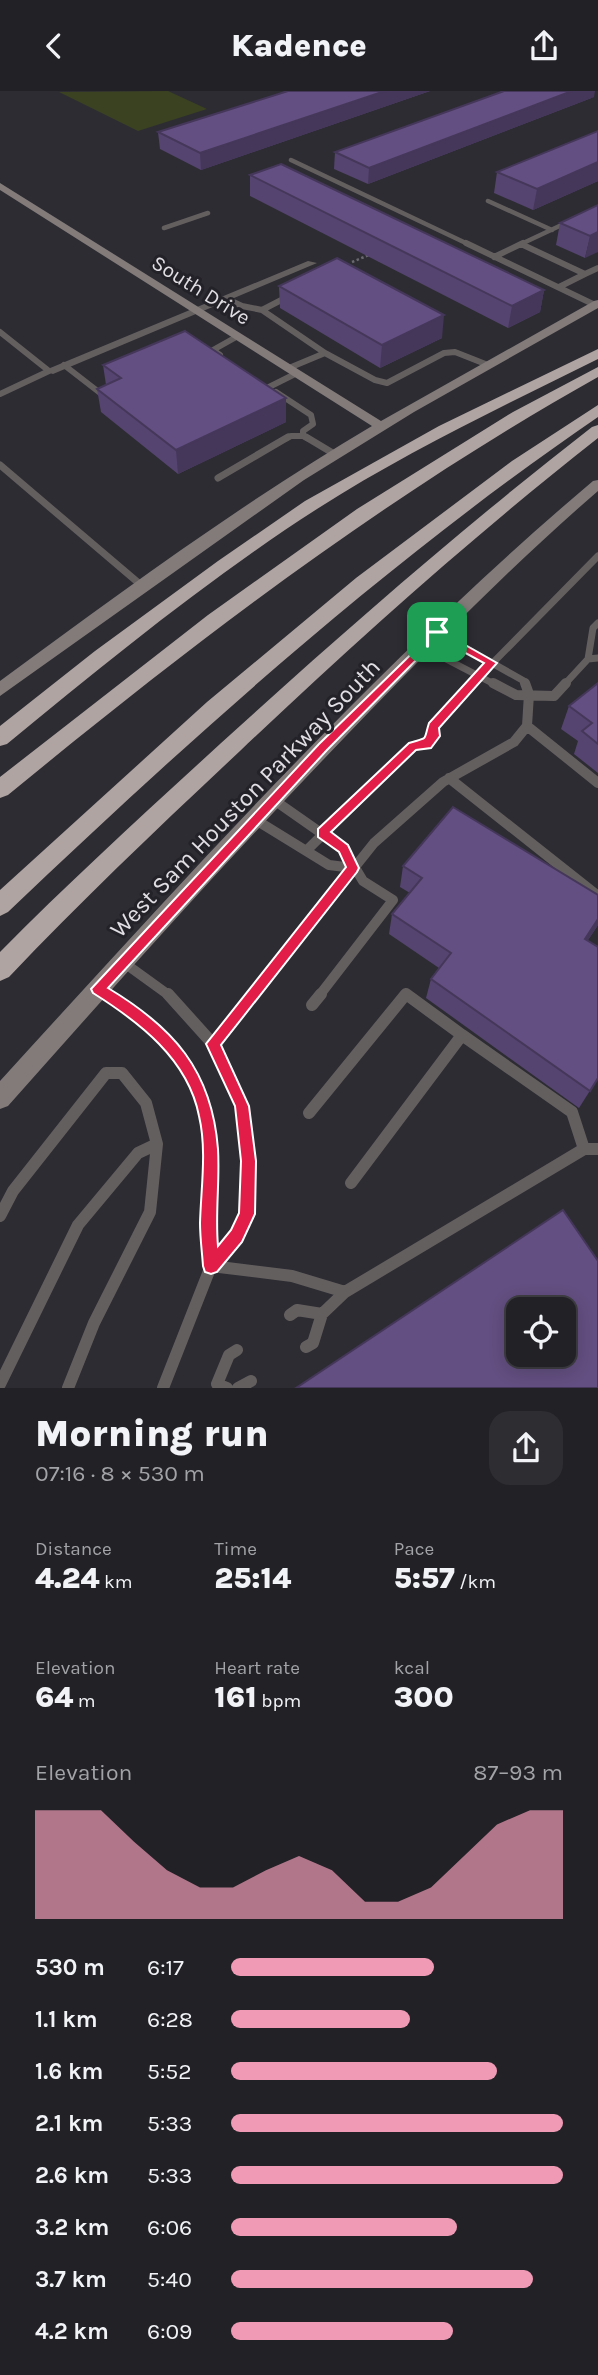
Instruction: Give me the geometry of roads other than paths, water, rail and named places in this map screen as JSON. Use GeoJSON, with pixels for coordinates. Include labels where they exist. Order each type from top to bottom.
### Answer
{"type":"FeatureCollection","features":[{"type":"Feature","properties":{"kind":"highway"},"geometry":{"type":"LineString","coordinates":[[0,738],[102,656],[223,565],[311,505],[434,435],[598,353]]}},
{"type":"Feature","properties":{"kind":"highway"},"geometry":{"type":"LineString","coordinates":[[0,789],[234,605],[364,512],[539,403],[598,371]]}},
{"type":"Feature","properties":{"kind":"highway"},"geometry":{"type":"LineString","coordinates":[[0,905],[113,798],[258,669],[364,581],[471,499],[598,410]]}},
{"type":"Feature","properties":{"kind":"highway"},"geometry":{"type":"LineString","coordinates":[[6,963],[114,855],[303,680],[463,540],[598,430]]}},
{"type":"Feature","properties":{"kind":"main road","name":"South Drive"},"geometry":{"type":"LineString","coordinates":[[0,186],[382,427]]}},
{"type":"Feature","properties":{"kind":"main road"},"geometry":{"type":"LineString","coordinates":[[0,689],[141,585],[336,455],[597,304]]}},
{"type":"Feature","properties":{"kind":"main road","name":"West Sam Houston Parkway South"},"geometry":{"type":"LineString","coordinates":[[0,1098],[274,800],[437,632],[561,515],[598,484]]}},
{"type":"Feature","properties":{"kind":"street"},"geometry":{"type":"LineString","coordinates":[[49,371],[308,268]]}},
{"type":"Feature","properties":{"kind":"lane"},"geometry":{"type":"LineString","coordinates":[[291,160],[597,304]]}},
{"type":"Feature","properties":{"kind":"lane"},"geometry":{"type":"LineString","coordinates":[[488,201],[552,230]]}},
{"type":"Feature","properties":{"kind":"lane"},"geometry":{"type":"LineString","coordinates":[[164,228],[208,213]]}},
{"type":"Feature","properties":{"kind":"lane"},"geometry":{"type":"LineString","coordinates":[[494,257],[575,219]]}},
{"type":"Feature","properties":{"kind":"lane"},"geometry":{"type":"LineString","coordinates":[[521,244],[585,274]]}},
{"type":"Feature","properties":{"kind":"lane"},"geometry":{"type":"LineString","coordinates":[[558,287],[598,268]]}},
{"type":"Feature","properties":{"kind":"lane"},"geometry":{"type":"LineString","coordinates":[[262,310],[299,292]]}},
{"type":"Feature","properties":{"kind":"lane"},"geometry":{"type":"LineString","coordinates":[[227,299],[242,306],[262,310],[325,353],[375,380],[387,383],[444,353],[455,352],[488,365]]}},
{"type":"Feature","properties":{"kind":"lane"},"geometry":{"type":"LineString","coordinates":[[0,332],[49,371],[0,394]]}},
{"type":"Feature","properties":{"kind":"lane"},"geometry":{"type":"LineString","coordinates":[[224,358],[213,351],[238,336]]}},
{"type":"Feature","properties":{"kind":"lane"},"geometry":{"type":"LineString","coordinates":[[269,387],[325,353]]}},
{"type":"Feature","properties":{"kind":"lane"},"geometry":{"type":"LineString","coordinates":[[64,365],[109,400]]}},
{"type":"Feature","properties":{"kind":"lane"},"geometry":{"type":"LineString","coordinates":[[257,380],[311,415],[313,423],[303,431],[303,436]]}},
{"type":"Feature","properties":{"kind":"lane"},"geometry":{"type":"LineString","coordinates":[[218,478],[291,436],[303,436],[336,455]]}},
{"type":"Feature","properties":{"kind":"lane"},"geometry":{"type":"LineString","coordinates":[[0,465],[141,585]]}},
{"type":"Feature","properties":{"kind":"lane"},"geometry":{"type":"LineString","coordinates":[[306,851],[413,746],[427,744],[434,736],[433,726],[478,676],[598,556]]}},
{"type":"Feature","properties":{"kind":"lane"},"geometry":{"type":"LineString","coordinates":[[423,647],[516,695],[554,696],[588,659],[593,628],[598,623]]}},
{"type":"Feature","properties":{"kind":"lane"},"geometry":{"type":"LineString","coordinates":[[213,1044],[374,843],[449,778],[514,742],[527,726],[529,694],[524,681],[437,632]]}},
{"type":"Feature","properties":{"kind":"lane"},"geometry":{"type":"LineString","coordinates":[[588,659],[598,658]]}},
{"type":"Feature","properties":{"kind":"lane"},"geometry":{"type":"LineString","coordinates":[[527,726],[598,783]]}},
{"type":"Feature","properties":{"kind":"lane"},"geometry":{"type":"LineString","coordinates":[[449,778],[598,896]]}},
{"type":"Feature","properties":{"kind":"lane"},"geometry":{"type":"LineString","coordinates":[[274,800],[344,849],[363,881],[393,900],[312,1005]]}},
{"type":"Feature","properties":{"kind":"lane"},"geometry":{"type":"LineString","coordinates":[[256,820],[329,865],[353,868]]}},
{"type":"Feature","properties":{"kind":"lane"},"geometry":{"type":"LineString","coordinates":[[123,962],[164,989],[213,1044],[242,1106],[248,1161],[247,1214],[237,1236],[211,1266],[163,1388]]}},
{"type":"Feature","properties":{"kind":"lane"},"geometry":{"type":"LineString","coordinates":[[98,989],[142,1016],[168,1042],[191,1075],[207,1115],[211,1266]]}},
{"type":"Feature","properties":{"kind":"lane"},"geometry":{"type":"LineString","coordinates":[[309,1113],[406,994],[572,1112],[584,1149]]}},
{"type":"Feature","properties":{"kind":"lane"},"geometry":{"type":"LineString","coordinates":[[351,1183],[461,1035]]}},
{"type":"Feature","properties":{"kind":"lane"},"geometry":{"type":"LineString","coordinates":[[0,1216],[13,1191],[106,1073],[122,1073],[146,1103],[157,1144],[150,1212],[94,1323],[68,1388]]}},
{"type":"Feature","properties":{"kind":"lane"},"geometry":{"type":"LineString","coordinates":[[0,1384],[78,1225],[138,1153],[157,1144]]}},
{"type":"Feature","properties":{"kind":"lane"},"geometry":{"type":"LineString","coordinates":[[306,1347],[313,1342],[322,1314],[345,1292],[584,1149],[598,1149]]}},
{"type":"Feature","properties":{"kind":"lane"},"geometry":{"type":"LineString","coordinates":[[211,1266],[292,1276],[345,1292]]}},
{"type":"Feature","properties":{"kind":"lane"},"geometry":{"type":"LineString","coordinates":[[290,1315],[297,1310],[322,1314]]}},
{"type":"Feature","properties":{"kind":"lane"},"geometry":{"type":"LineString","coordinates":[[218,1386],[229,1355],[237,1350]]}}]}
